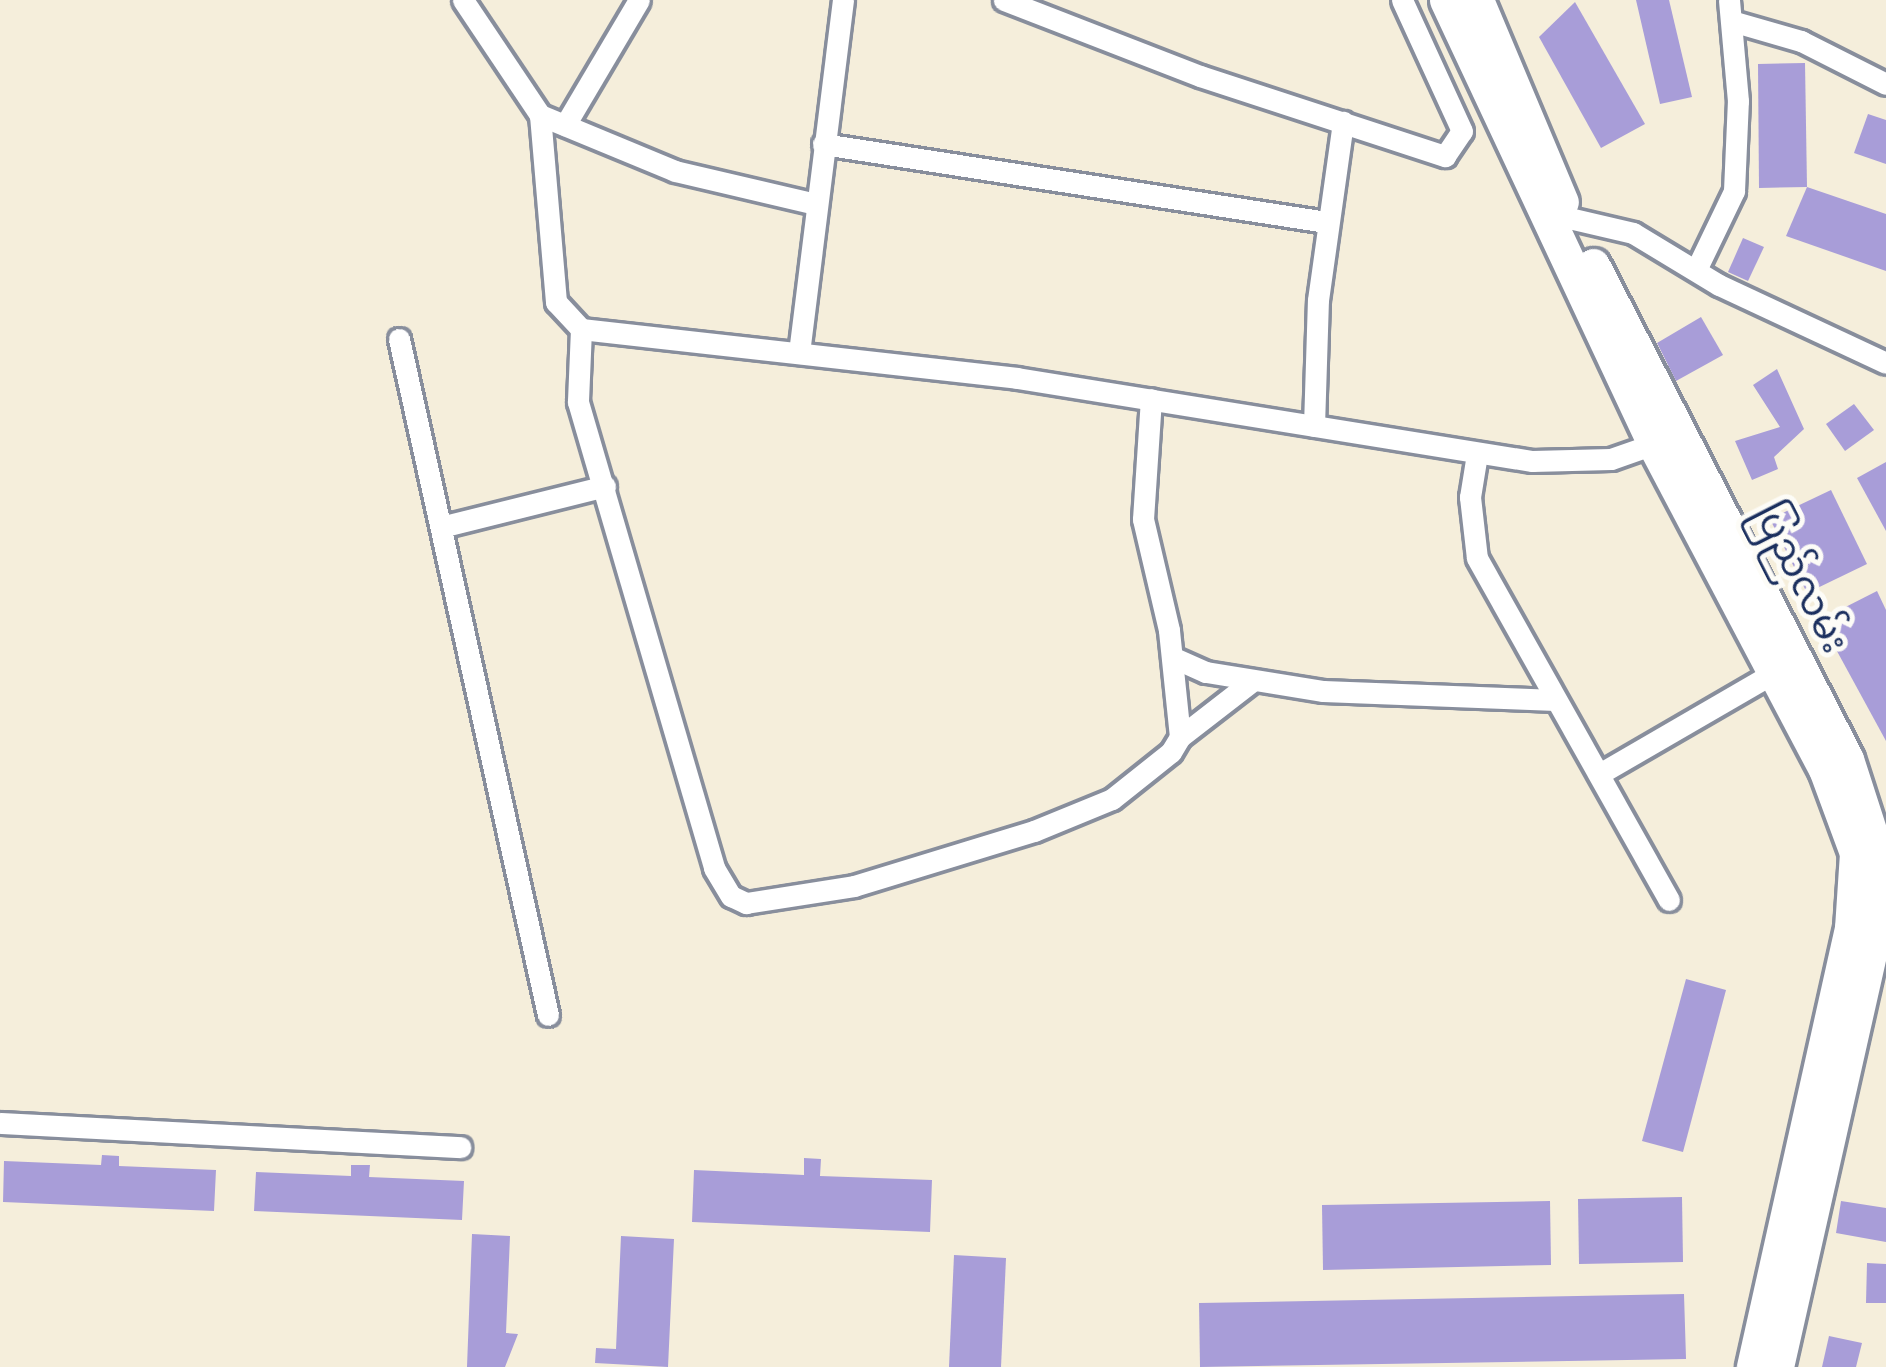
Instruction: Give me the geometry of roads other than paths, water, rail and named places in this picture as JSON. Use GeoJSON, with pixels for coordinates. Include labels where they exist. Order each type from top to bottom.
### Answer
{"type":"FeatureCollection","features":[{"type":"Feature","properties":{"kind":"highway"},"geometry":{"type":"LineString","coordinates":[[1446,0],[1666,439],[1846,814],[1856,890],[1753,1367]]}},
{"type":"Feature","properties":{"kind":"highway"},"geometry":{"type":"LineString","coordinates":[[1477,0],[1560,224]]}},
{"type":"Feature","properties":{"kind":"highway","name":"ပြည်လမ်း"},"geometry":{"type":"LineString","coordinates":[[1666,439],[1847,758],[1882,850],[1874,932],[1777,1367]]}},
{"type":"Feature","properties":{"kind":"street"},"geometry":{"type":"LineString","coordinates":[[464,0],[540,115],[556,302],[581,329],[1151,399],[1477,454],[1569,463],[1666,439]]}},
{"type":"Feature","properties":{"kind":"street"},"geometry":{"type":"LineString","coordinates":[[565,125],[639,0]]}},
{"type":"Feature","properties":{"kind":"street"},"geometry":{"type":"LineString","coordinates":[[799,353],[843,0]]}},
{"type":"Feature","properties":{"kind":"street"},"geometry":{"type":"LineString","coordinates":[[1004,0],[1430,155],[1445,156],[1460,142],[1402,0]]}},
{"type":"Feature","properties":{"kind":"street"},"geometry":{"type":"LineString","coordinates":[[1696,270],[1734,191],[1732,11],[1886,84]]}},
{"type":"Feature","properties":{"kind":"street"},"geometry":{"type":"LineString","coordinates":[[540,115],[675,171],[816,203]]}},
{"type":"Feature","properties":{"kind":"street"},"geometry":{"type":"LineString","coordinates":[[1314,426],[1326,222],[1343,122]]}},
{"type":"Feature","properties":{"kind":"street"},"geometry":{"type":"LineString","coordinates":[[823,144],[1326,222]]}},
{"type":"Feature","properties":{"kind":"street"},"geometry":{"type":"LineString","coordinates":[[1560,224],[1633,233],[1696,270],[1886,363]]}},
{"type":"Feature","properties":{"kind":"street"},"geometry":{"type":"LineString","coordinates":[[581,329],[578,402],[714,868],[731,896],[746,903],[854,886],[1034,831],[1112,799],[1180,737],[1251,682]]}},
{"type":"Feature","properties":{"kind":"street"},"geometry":{"type":"LineString","coordinates":[[399,339],[548,1015]]}},
{"type":"Feature","properties":{"kind":"street"},"geometry":{"type":"LineString","coordinates":[[1151,399],[1143,519],[1164,590],[1180,737]]}},
{"type":"Feature","properties":{"kind":"street"},"geometry":{"type":"LineString","coordinates":[[1477,454],[1470,497],[1477,557],[1669,900]]}},
{"type":"Feature","properties":{"kind":"street"},"geometry":{"type":"LineString","coordinates":[[440,527],[605,486]]}},
{"type":"Feature","properties":{"kind":"street"},"geometry":{"type":"LineString","coordinates":[[1172,657],[1251,682],[1556,700]]}},
{"type":"Feature","properties":{"kind":"street"},"geometry":{"type":"LineString","coordinates":[[1600,773],[1775,672]]}},
{"type":"Feature","properties":{"kind":"street"},"geometry":{"type":"LineString","coordinates":[[0,1123],[460,1147]]}}]}
